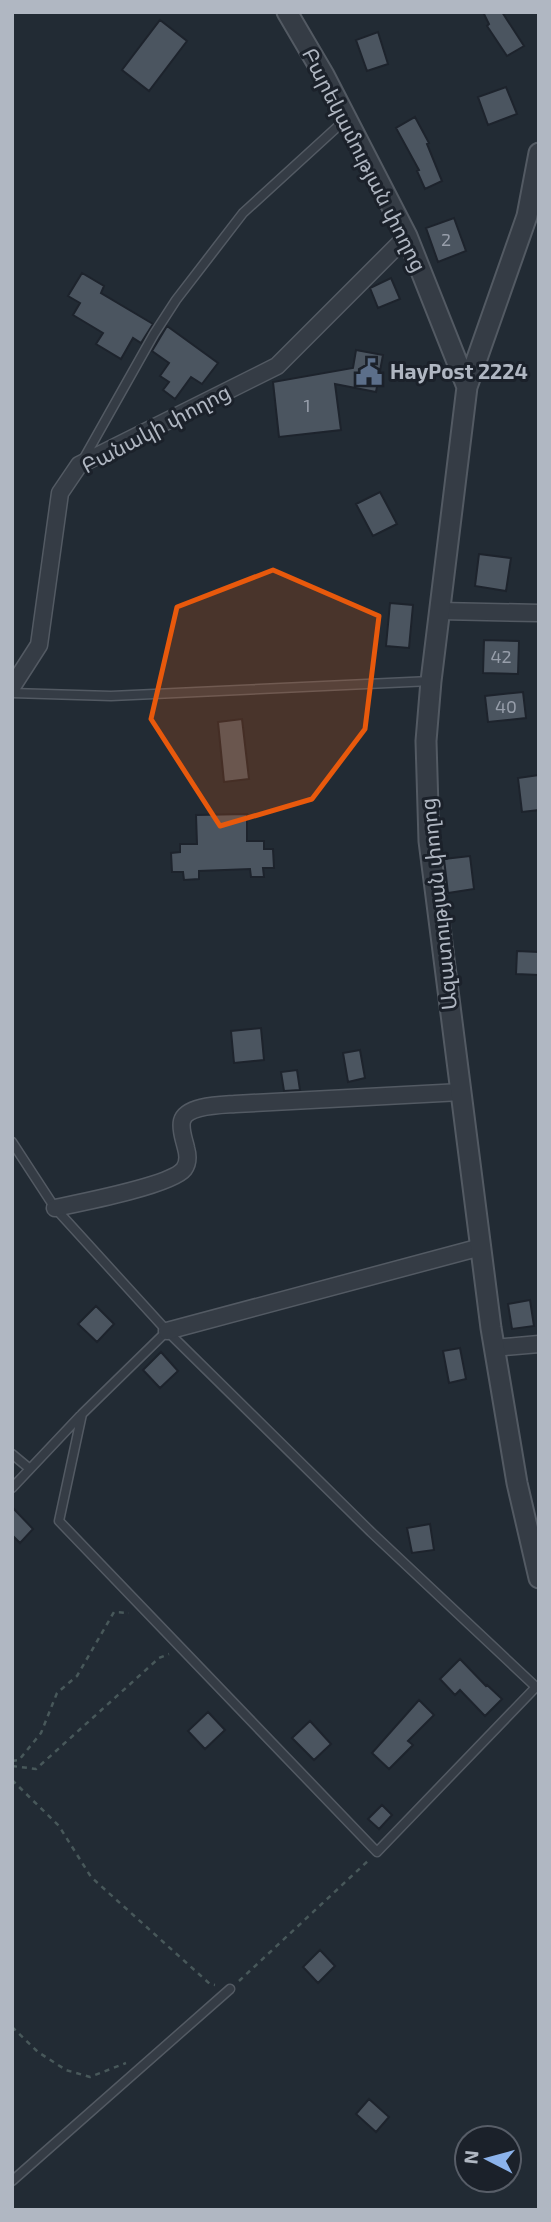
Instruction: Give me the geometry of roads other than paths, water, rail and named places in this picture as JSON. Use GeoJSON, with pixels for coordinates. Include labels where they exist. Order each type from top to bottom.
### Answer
{"type":"FeatureCollection","features":[{"type":"Feature","properties":{"kind":"street","name":"Բարեկամության փողոց"},"geometry":{"type":"LineString","coordinates":[[287,12],[324,75],[407,236],[467,387]]}},
{"type":"Feature","properties":{"kind":"street","name":"Ազատության փողոց"},"geometry":{"type":"LineString","coordinates":[[538,157],[527,216],[467,387],[426,741],[429,841],[494,1348],[517,1483],[539,1578]]}},
{"type":"Feature","properties":{"kind":"street","name":"Բանակի փողոց"},"geometry":{"type":"LineString","coordinates":[[12,687],[38,645],[60,493],[79,465],[277,366],[407,236]]}},
{"type":"Feature","properties":{"kind":"street"},"geometry":{"type":"LineString","coordinates":[[440,611],[539,613]]}},
{"type":"Feature","properties":{"kind":"street"},"geometry":{"type":"LineString","coordinates":[[55,1208],[128,1191],[178,1174],[186,1167],[188,1158],[181,1128],[182,1118],[188,1112],[199,1108],[461,1092]]}},
{"type":"Feature","properties":{"kind":"street"},"geometry":{"type":"LineString","coordinates":[[166,1331],[481,1247]]}},
{"type":"Feature","properties":{"kind":"street"},"geometry":{"type":"LineString","coordinates":[[494,1348],[539,1344]]}},
{"type":"Feature","properties":{"kind":"lane"},"geometry":{"type":"LineString","coordinates":[[79,465],[176,300],[243,213],[346,119]]}},
{"type":"Feature","properties":{"kind":"lane"},"geometry":{"type":"LineString","coordinates":[[12,692],[111,696],[431,681]]}},
{"type":"Feature","properties":{"kind":"lane"},"geometry":{"type":"LineString","coordinates":[[12,1142],[55,1208],[166,1331],[371,1532],[537,1686],[377,1852],[59,1521],[82,1414]]}},
{"type":"Feature","properties":{"kind":"lane"},"geometry":{"type":"LineString","coordinates":[[12,1488],[166,1331]]}},
{"type":"Feature","properties":{"kind":"lane"},"geometry":{"type":"LineString","coordinates":[[12,1454],[30,1469]]}},
{"type":"Feature","properties":{"kind":"lane"},"geometry":{"type":"LineString","coordinates":[[12,2181],[230,1989]]}},
{"type":"Feature","properties":{"kind":"place","name":"HayPost 2224"},"geometry":{"type":"Point","coordinates":[369,372]}}]}
